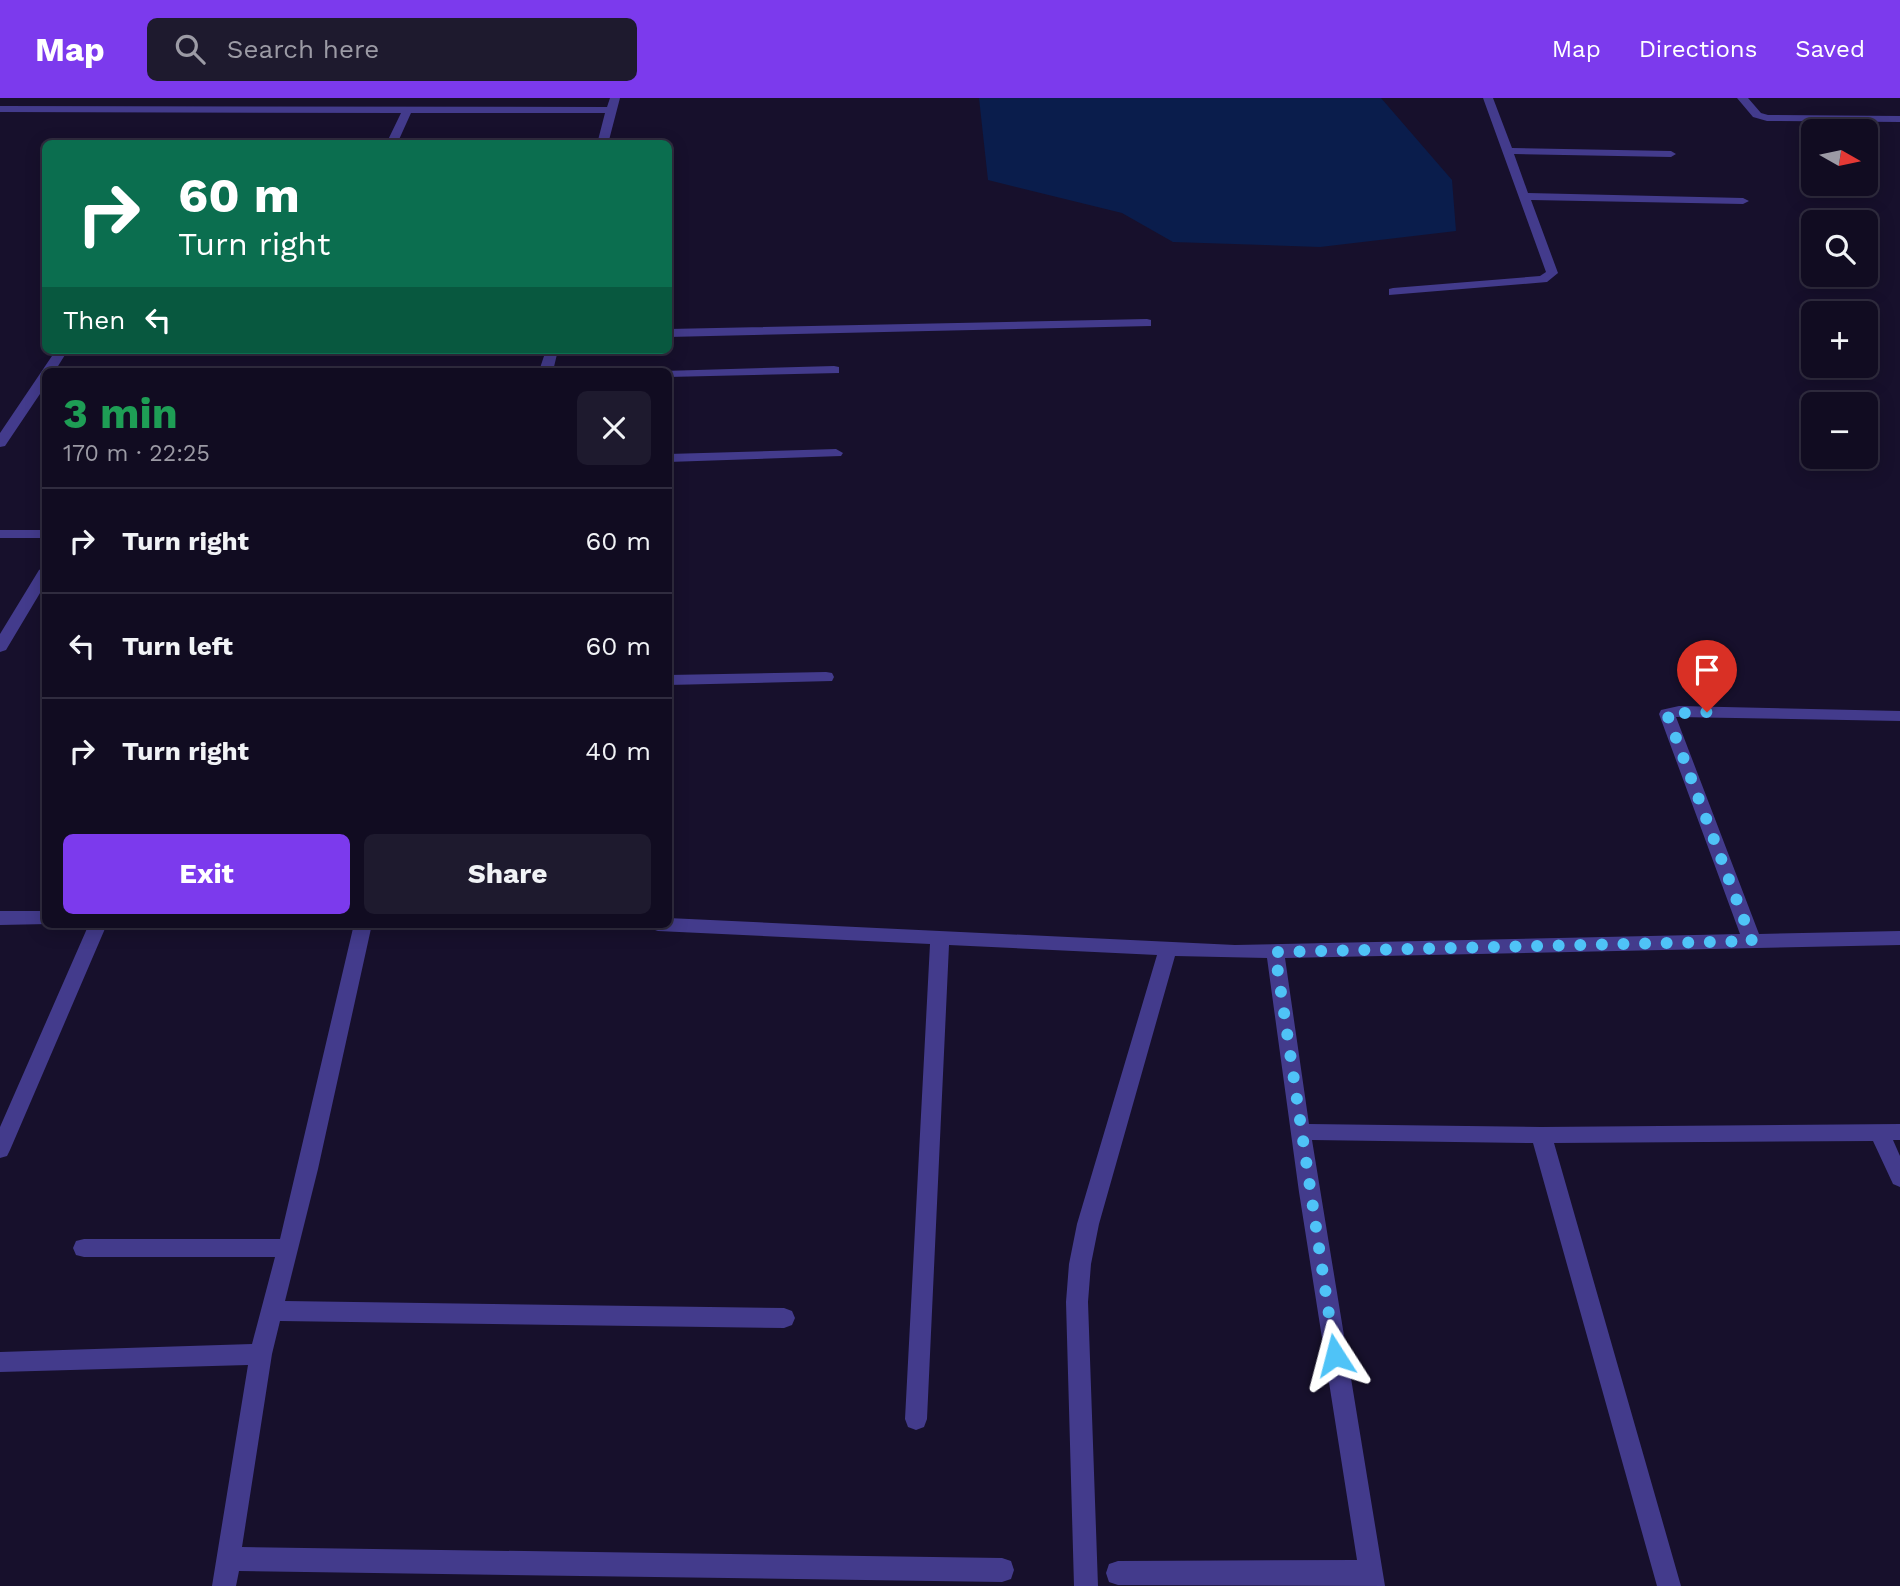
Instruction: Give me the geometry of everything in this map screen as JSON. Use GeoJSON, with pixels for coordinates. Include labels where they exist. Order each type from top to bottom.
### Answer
{"type":"FeatureCollection","features":[{"type":"Feature","properties":{"kind":"street"},"geometry":{"type":"LineString","coordinates":[[308,109],[314,98]]}},
{"type":"Feature","properties":{"kind":"street"},"geometry":{"type":"LineString","coordinates":[[462,110],[467,98]]}},
{"type":"Feature","properties":{"kind":"street"},"geometry":{"type":"LineString","coordinates":[[603,140],[615,98]]}},
{"type":"Feature","properties":{"kind":"street"},"geometry":{"type":"LineString","coordinates":[[1393,292],[1543,279],[1552,274],[1488,98]]}},
{"type":"Feature","properties":{"kind":"street"},"geometry":{"type":"LineString","coordinates":[[1742,98],[1757,115],[1767,118],[1900,119]]}},
{"type":"Feature","properties":{"kind":"street"},"geometry":{"type":"LineString","coordinates":[[0,108],[610,110]]}},
{"type":"Feature","properties":{"kind":"street"},"geometry":{"type":"LineString","coordinates":[[393,140],[408,109]]}},
{"type":"Feature","properties":{"kind":"street"},"geometry":{"type":"LineString","coordinates":[[1507,151],[1671,154]]}},
{"type":"Feature","properties":{"kind":"street"},"geometry":{"type":"LineString","coordinates":[[1524,196],[1743,201]]}},
{"type":"Feature","properties":{"kind":"street"},"geometry":{"type":"LineString","coordinates":[[672,333],[1147,323]]}},
{"type":"Feature","properties":{"kind":"street"},"geometry":{"type":"LineString","coordinates":[[672,373],[834,370]]}},
{"type":"Feature","properties":{"kind":"street"},"geometry":{"type":"LineString","coordinates":[[0,443],[42,380]]}},
{"type":"Feature","properties":{"kind":"street"},"geometry":{"type":"LineString","coordinates":[[672,458],[836,453]]}},
{"type":"Feature","properties":{"kind":"street"},"geometry":{"type":"LineString","coordinates":[[0,534],[42,534]]}},
{"type":"Feature","properties":{"kind":"street"},"geometry":{"type":"LineString","coordinates":[[0,647],[42,577]]}},
{"type":"Feature","properties":{"kind":"street"},"geometry":{"type":"LineString","coordinates":[[672,680],[825,677]]}},
{"type":"Feature","properties":{"kind":"street"},"geometry":{"type":"LineString","coordinates":[[1752,941],[1667,714],[1679,711],[1900,716]]}},
{"type":"Feature","properties":{"kind":"street"},"geometry":{"type":"LineString","coordinates":[[0,918],[42,918]]}},
{"type":"Feature","properties":{"kind":"street"},"geometry":{"type":"LineString","coordinates":[[672,925],[1275,952],[1900,938]]}},
{"type":"Feature","properties":{"kind":"street"},"geometry":{"type":"LineString","coordinates":[[0,1150],[96,928]]}},
{"type":"Feature","properties":{"kind":"street"},"geometry":{"type":"LineString","coordinates":[[224,1586],[261,1354],[362,928]]}},
{"type":"Feature","properties":{"kind":"street"},"geometry":{"type":"LineString","coordinates":[[916,1419],[940,938]]}},
{"type":"Feature","properties":{"kind":"street"},"geometry":{"type":"LineString","coordinates":[[1086,1586],[1077,1302],[1080,1264],[1088,1224],[1168,949]]}},
{"type":"Feature","properties":{"kind":"street"},"geometry":{"type":"LineString","coordinates":[[1118,1573],[1372,1579],[1300,1132],[1275,952]]}},
{"type":"Feature","properties":{"kind":"street"},"geometry":{"type":"LineString","coordinates":[[1300,1132],[1541,1135],[1890,1132],[1900,1178]]}},
{"type":"Feature","properties":{"kind":"street"},"geometry":{"type":"LineString","coordinates":[[1541,1135],[1669,1586]]}},
{"type":"Feature","properties":{"kind":"street"},"geometry":{"type":"LineString","coordinates":[[84,1248],[288,1248]]}},
{"type":"Feature","properties":{"kind":"street"},"geometry":{"type":"LineString","coordinates":[[273,1311],[784,1318]]}},
{"type":"Feature","properties":{"kind":"street"},"geometry":{"type":"LineString","coordinates":[[0,1362],[261,1354]]}},
{"type":"Feature","properties":{"kind":"street"},"geometry":{"type":"LineString","coordinates":[[228,1559],[1002,1570]]}},
{"type":"Feature","properties":{"kind":"water"},"geometry":{"type":"Polygon","coordinates":[[[979,98],[1381,98],[1452,180],[1456,231],[1320,247],[1173,242],[1122,213],[988,180],[979,98]]]}},
{"type":"Feature","properties":{"kind":"route"},"geometry":{"type":"LineString","coordinates":[[1335,1355],[1275,952],[1752,941],[1667,714],[1679,711],[1707,712]]}}]}
